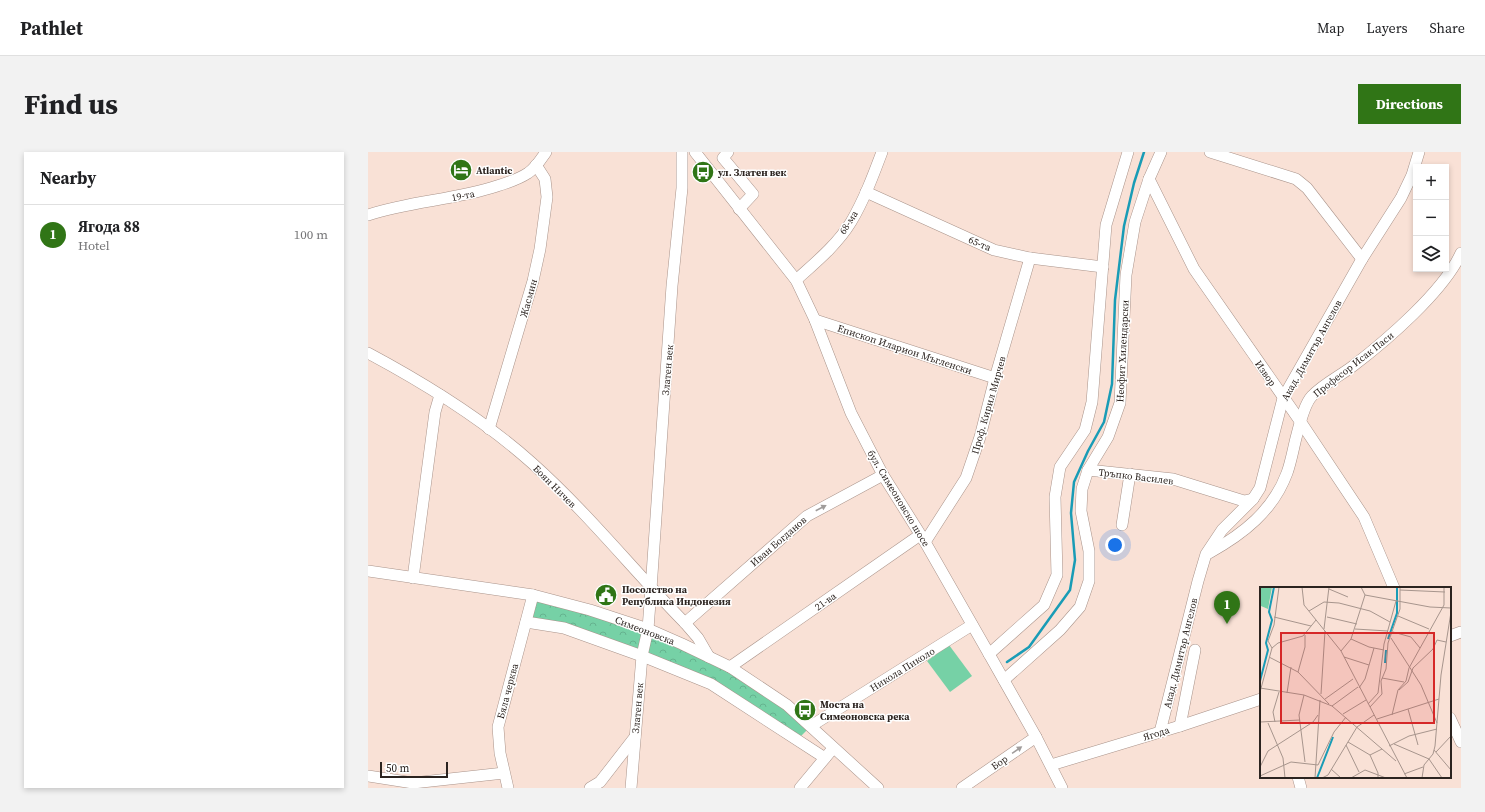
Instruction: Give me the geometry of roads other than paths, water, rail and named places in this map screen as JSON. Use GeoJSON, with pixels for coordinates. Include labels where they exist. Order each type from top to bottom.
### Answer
{"type":"FeatureCollection","features":[{"type":"Feature","properties":{"kind":"street","name":"19-та"},"geometry":{"type":"LineString","coordinates":[[368,215],[389,208],[474,194],[506,184],[528,173],[536,166],[546,152]]}},
{"type":"Feature","properties":{"kind":"street","name":"Златен век"},"geometry":{"type":"LineString","coordinates":[[632,788],[642,656],[648,629],[672,286],[682,188],[682,152]]}},
{"type":"Feature","properties":{"kind":"street","name":"бул. Симеоновско шосе"},"geometry":{"type":"LineString","coordinates":[[695,152],[796,280],[815,320],[851,412],[883,475],[1004,680],[1036,737],[1062,788]]}},
{"type":"Feature","properties":{"kind":"street"},"geometry":{"type":"LineString","coordinates":[[728,152],[723,158],[753,194],[740,209]]}},
{"type":"Feature","properties":{"kind":"street","name":"68-ма"},"geometry":{"type":"LineString","coordinates":[[796,280],[824,255],[850,223],[866,192],[882,152]]}},
{"type":"Feature","properties":{"kind":"street"},"geometry":{"type":"LineString","coordinates":[[989,654],[1044,605],[1057,575],[1055,497],[1060,467],[1085,430],[1092,402],[1106,225],[1128,152]]}},
{"type":"Feature","properties":{"kind":"street","name":"Неофит Хилендарски"},"geometry":{"type":"LineString","coordinates":[[1004,680],[1060,630],[1080,607],[1089,581],[1089,551],[1081,511],[1082,489],[1088,470],[1108,437],[1120,403],[1126,275],[1135,222],[1149,179],[1161,152]]}},
{"type":"Feature","properties":{"kind":"street"},"geometry":{"type":"LineString","coordinates":[[1210,152],[1296,179],[1307,188],[1362,259]]}},
{"type":"Feature","properties":{"kind":"street","name":"Акад. Димитър Ангелов"},"geometry":{"type":"LineString","coordinates":[[1160,732],[1206,554],[1222,530],[1253,498],[1260,488],[1283,398],[1362,259],[1401,198],[1412,175],[1418,152]]}},
{"type":"Feature","properties":{"kind":"street","name":"Жасмин"},"geometry":{"type":"LineString","coordinates":[[489,429],[533,282],[540,249],[547,197],[545,179],[536,166]]}},
{"type":"Feature","properties":{"kind":"street","name":"Извор"},"geometry":{"type":"LineString","coordinates":[[1149,179],[1194,269],[1300,421],[1364,517],[1394,587]]}},
{"type":"Feature","properties":{"kind":"street","name":"65-та"},"geometry":{"type":"LineString","coordinates":[[866,192],[994,250],[1030,258],[1103,267]]}},
{"type":"Feature","properties":{"kind":"street","name":"Професор Исак Паси"},"geometry":{"type":"LineString","coordinates":[[1206,554],[1245,529],[1261,516],[1275,500],[1287,473],[1300,421],[1311,397],[1354,366],[1392,334],[1427,300],[1456,264],[1461,253]]}},
{"type":"Feature","properties":{"kind":"street","name":"Проф. Кирил Мирчев"},"geometry":{"type":"LineString","coordinates":[[922,539],[966,478],[980,438],[995,378],[1030,258]]}},
{"type":"Feature","properties":{"kind":"street","name":"Епископ Иларион Мъгленски"},"geometry":{"type":"LineString","coordinates":[[815,320],[995,378]]}},
{"type":"Feature","properties":{"kind":"street","name":"Боян Ничев"},"geometry":{"type":"LineString","coordinates":[[368,354],[440,395],[489,429],[531,462],[573,503],[698,638],[709,657]]}},
{"type":"Feature","properties":{"kind":"street"},"geometry":{"type":"LineString","coordinates":[[413,578],[435,412],[440,395]]}},
{"type":"Feature","properties":{"kind":"street","name":"Тръпко Василев"},"geometry":{"type":"LineString","coordinates":[[1088,470],[1173,479],[1244,501],[1253,498]]}},
{"type":"Feature","properties":{"kind":"street"},"geometry":{"type":"LineString","coordinates":[[1122,525],[1130,474]]}},
{"type":"Feature","properties":{"kind":"street","name":"Иван Богданов"},"geometry":{"type":"LineString","coordinates":[[684,623],[807,516],[883,475]]}},
{"type":"Feature","properties":{"kind":"street","name":"21-ва"},"geometry":{"type":"LineString","coordinates":[[730,667],[922,539]]}},
{"type":"Feature","properties":{"kind":"street","name":"Симеоновска"},"geometry":{"type":"LineString","coordinates":[[368,571],[533,595],[590,610],[648,629],[730,667],[788,704],[878,788]]}},
{"type":"Feature","properties":{"kind":"street","name":"Бяла черква"},"geometry":{"type":"LineString","coordinates":[[508,788],[500,754],[498,726],[533,595]]}},
{"type":"Feature","properties":{"kind":"street"},"geometry":{"type":"LineString","coordinates":[[526,622],[564,628],[642,656],[711,684],[825,758]]}},
{"type":"Feature","properties":{"kind":"street","name":"Никола Пиколо"},"geometry":{"type":"LineString","coordinates":[[811,726],[972,625]]}},
{"type":"Feature","properties":{"kind":"street"},"geometry":{"type":"LineString","coordinates":[[1451,636],[1461,632]]}},
{"type":"Feature","properties":{"kind":"street","name":"Акад. Димитър Ангелов"},"geometry":{"type":"LineString","coordinates":[[1180,726],[1195,650]]}},
{"type":"Feature","properties":{"kind":"street","name":"Ягода"},"geometry":{"type":"LineString","coordinates":[[1051,765],[1180,726],[1260,699]]}},
{"type":"Feature","properties":{"kind":"street"},"geometry":{"type":"LineString","coordinates":[[1451,720],[1461,742]]}},
{"type":"Feature","properties":{"kind":"street"},"geometry":{"type":"LineString","coordinates":[[590,788],[600,782],[635,737]]}},
{"type":"Feature","properties":{"kind":"street","name":"Бор"},"geometry":{"type":"LineString","coordinates":[[962,788],[1036,737]]}},
{"type":"Feature","properties":{"kind":"street"},"geometry":{"type":"LineString","coordinates":[[800,788],[834,747]]}},
{"type":"Feature","properties":{"kind":"street"},"geometry":{"type":"LineString","coordinates":[[368,776],[413,783],[504,774]]}},
{"type":"Feature","properties":{"kind":"street"},"geometry":{"type":"LineString","coordinates":[[1298,778],[1301,788]]}},
{"type":"Feature","properties":{"kind":"waterway"},"geometry":{"type":"LineString","coordinates":[[1007,662],[1029,647],[1070,590],[1075,560],[1071,513],[1074,482],[1088,451],[1104,422],[1112,384],[1115,300],[1124,226],[1134,183],[1144,152]]}},
{"type":"Feature","properties":{"kind":"place","name":"Atlantic"},"geometry":{"type":"Point","coordinates":[461,170]}},
{"type":"Feature","properties":{"kind":"place","name":"ул. Златен век"},"geometry":{"type":"Point","coordinates":[703,172]}},
{"type":"Feature","properties":{"kind":"place","name":"Посолство на Република Индонезия"},"geometry":{"type":"Point","coordinates":[606,595]}},
{"type":"Feature","properties":{"kind":"place","name":"Ягода 88"},"geometry":{"type":"Point","coordinates":[1227,624]}},
{"type":"Feature","properties":{"kind":"place","name":"Моста на Симеоновска река"},"geometry":{"type":"Point","coordinates":[805,710]}}]}
